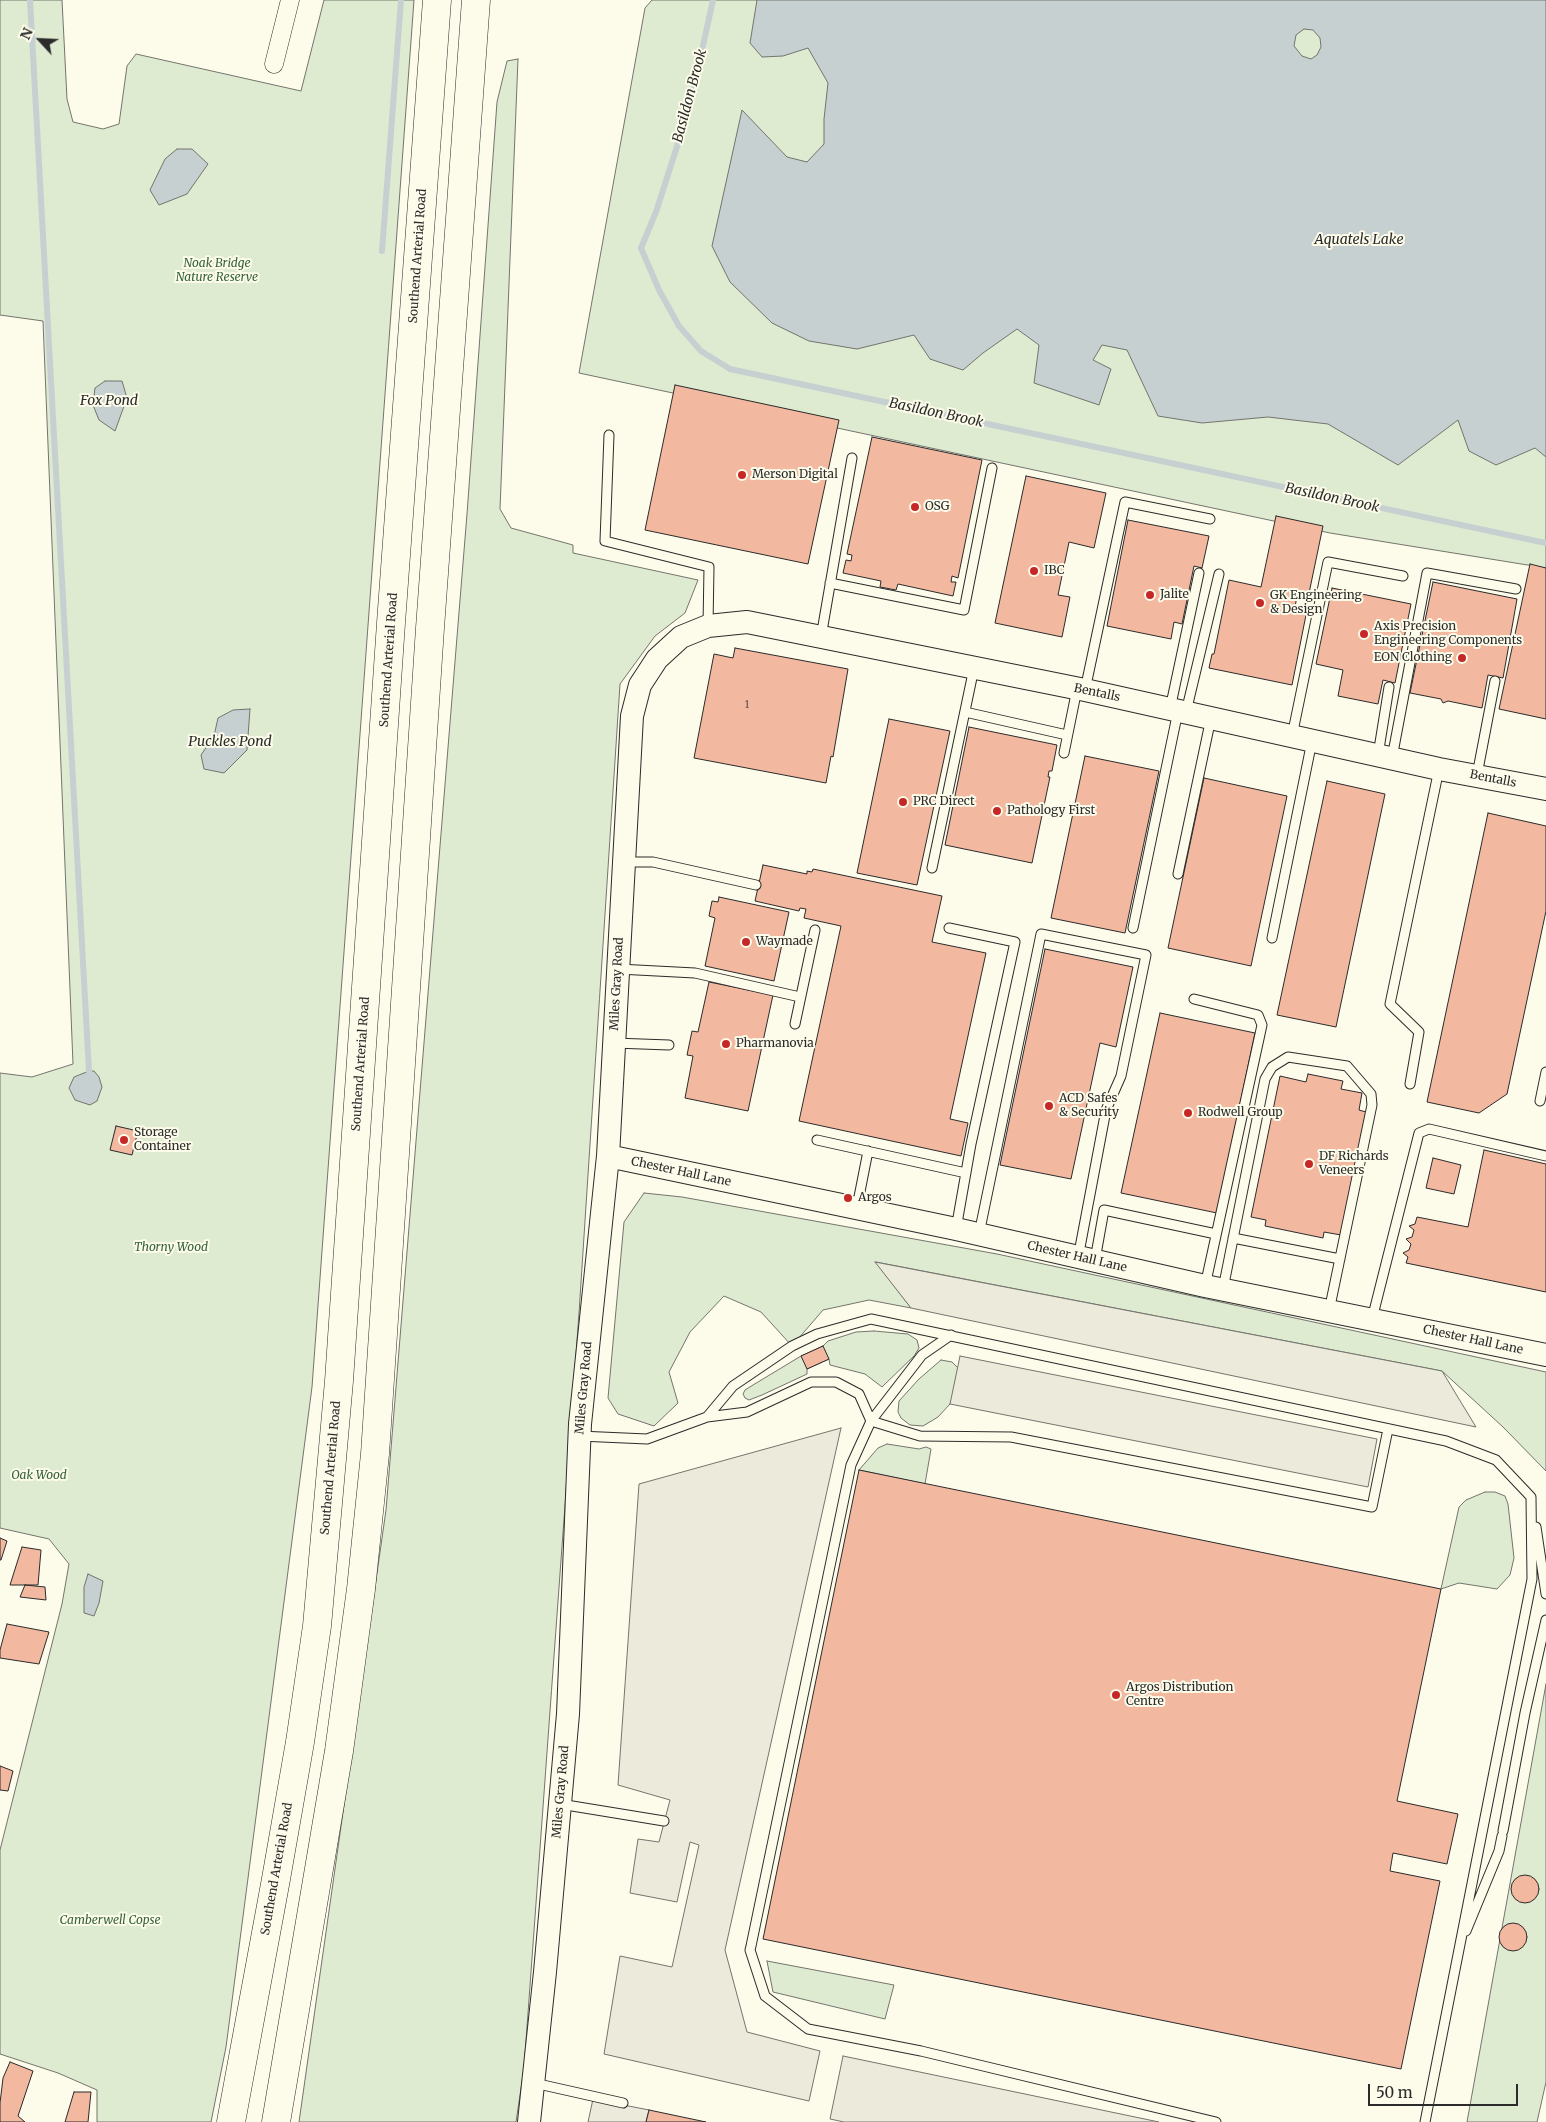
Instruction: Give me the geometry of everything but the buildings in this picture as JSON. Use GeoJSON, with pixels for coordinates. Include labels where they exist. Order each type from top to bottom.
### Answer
{"type":"FeatureCollection","features":[{"type":"Feature","properties":{"kind":"highway","name":"Southend Arterial Road"},"geometry":{"type":"LineString","coordinates":[[231,2122],[283,1840],[317,1626],[339,1381],[390,633],[437,0]]}},
{"type":"Feature","properties":{"kind":"highway"},"geometry":{"type":"LineString","coordinates":[[276,2122],[339,1751],[362,1589],[374,1464],[430,618],[476,0]]}},
{"type":"Feature","properties":{"kind":"street"},"geometry":{"type":"LineString","coordinates":[[274,64],[290,0]]}},
{"type":"Feature","properties":{"kind":"street","name":"Bentalls"},"geometry":{"type":"LineString","coordinates":[[657,659],[681,637],[708,626],[747,622],[1081,690],[1439,769],[1546,789]]}},
{"type":"Feature","properties":{"kind":"street","name":"Miles Gray Road"},"geometry":{"type":"LineString","coordinates":[[530,2122],[568,1714],[579,1436],[608,1156],[632,716],[640,684],[657,659]]}},
{"type":"Feature","properties":{"kind":"street","name":"Chester Hall Lane"},"geometry":{"type":"LineString","coordinates":[[608,1156],[979,1234],[1214,1288],[1546,1355]]}},
{"type":"Feature","properties":{"kind":"lane"},"geometry":{"type":"LineString","coordinates":[[609,435],[605,540],[709,566],[708,626]]}},
{"type":"Feature","properties":{"kind":"lane"},"geometry":{"type":"LineString","coordinates":[[821,637],[852,458]]}},
{"type":"Feature","properties":{"kind":"lane"},"geometry":{"type":"LineString","coordinates":[[830,583],[964,610],[992,468]]}},
{"type":"Feature","properties":{"kind":"lane"},"geometry":{"type":"LineString","coordinates":[[1064,753],[1067,735],[1081,690],[1125,502],[1210,519]]}},
{"type":"Feature","properties":{"kind":"lane"},"geometry":{"type":"LineString","coordinates":[[1272,938],[1328,562],[1403,576]]}},
{"type":"Feature","properties":{"kind":"lane"},"geometry":{"type":"LineString","coordinates":[[1133,928],[1178,711],[1199,573]]}},
{"type":"Feature","properties":{"kind":"lane"},"geometry":{"type":"LineString","coordinates":[[1385,757],[1427,573],[1516,589]]}},
{"type":"Feature","properties":{"kind":"lane"},"geometry":{"type":"LineString","coordinates":[[1178,711],[1219,574]]}},
{"type":"Feature","properties":{"kind":"lane"},"geometry":{"type":"LineString","coordinates":[[932,868],[974,668]]}},
{"type":"Feature","properties":{"kind":"lane"},"geometry":{"type":"LineString","coordinates":[[1477,775],[1495,681]]}},
{"type":"Feature","properties":{"kind":"lane"},"geometry":{"type":"LineString","coordinates":[[1385,757],[1390,687]]}},
{"type":"Feature","properties":{"kind":"lane"},"geometry":{"type":"LineString","coordinates":[[965,712],[1067,735]]}},
{"type":"Feature","properties":{"kind":"lane"},"geometry":{"type":"LineString","coordinates":[[1178,874],[1211,718]]}},
{"type":"Feature","properties":{"kind":"lane"},"geometry":{"type":"LineString","coordinates":[[1410,1084],[1419,1032],[1390,1004],[1439,769]]}},
{"type":"Feature","properties":{"kind":"lane"},"geometry":{"type":"LineString","coordinates":[[624,862],[653,862],[756,885]]}},
{"type":"Feature","properties":{"kind":"lane"},"geometry":{"type":"LineString","coordinates":[[949,928],[1015,942],[956,1229]]}},
{"type":"Feature","properties":{"kind":"lane"},"geometry":{"type":"LineString","coordinates":[[794,1024],[815,930]]}},
{"type":"Feature","properties":{"kind":"lane"},"geometry":{"type":"LineString","coordinates":[[979,1234],[1041,934],[1146,955],[1121,1076],[1106,1110],[1086,1260]]}},
{"type":"Feature","properties":{"kind":"lane"},"geometry":{"type":"LineString","coordinates":[[618,969],[695,973],[800,998]]}},
{"type":"Feature","properties":{"kind":"lane"},"geometry":{"type":"LineString","coordinates":[[1194,999],[1258,1016],[1262,1025],[1216,1234],[1214,1288]]}},
{"type":"Feature","properties":{"kind":"lane"},"geometry":{"type":"LineString","coordinates":[[614,1043],[669,1044]]}},
{"type":"Feature","properties":{"kind":"lane"},"geometry":{"type":"LineString","coordinates":[[1214,1288],[1233,1238],[1265,1079],[1272,1067],[1288,1057],[1347,1066],[1371,1094],[1372,1105],[1329,1311]]}},
{"type":"Feature","properties":{"kind":"lane"},"geometry":{"type":"LineString","coordinates":[[1540,1101],[1546,1072]]}},
{"type":"Feature","properties":{"kind":"lane"},"geometry":{"type":"LineString","coordinates":[[1372,1320],[1419,1133],[1429,1130],[1546,1156]]}},
{"type":"Feature","properties":{"kind":"lane"},"geometry":{"type":"LineString","coordinates":[[816,1140],[966,1173]]}},
{"type":"Feature","properties":{"kind":"lane"},"geometry":{"type":"LineString","coordinates":[[857,1209],[868,1151]]}},
{"type":"Feature","properties":{"kind":"lane"},"geometry":{"type":"LineString","coordinates":[[1086,1260],[1104,1210],[1216,1234]]}},
{"type":"Feature","properties":{"kind":"lane"},"geometry":{"type":"LineString","coordinates":[[1233,1238],[1340,1259]]}},
{"type":"Feature","properties":{"kind":"lane"},"geometry":{"type":"LineString","coordinates":[[707,1417],[734,1386],[792,1346],[817,1334],[871,1319],[951,1334],[1446,1441],[1496,1460],[1531,1497],[1546,1594]]}},
{"type":"Feature","properties":{"kind":"lane"},"geometry":{"type":"LineString","coordinates":[[951,1334],[922,1355],[871,1421],[851,1465],[754,1923],[750,1950],[765,1996],[808,2028],[921,2051],[1216,2122]]}},
{"type":"Feature","properties":{"kind":"lane"},"geometry":{"type":"LineString","coordinates":[[579,1436],[647,1439],[707,1417],[747,1412],[811,1382],[836,1382],[859,1394],[871,1421],[920,1436],[1011,1437],[1372,1507],[1388,1429]]}},
{"type":"Feature","properties":{"kind":"lane"},"geometry":{"type":"LineString","coordinates":[[1425,2122],[1532,1579],[1531,1497]]}},
{"type":"Feature","properties":{"kind":"lane"},"geometry":{"type":"LineString","coordinates":[[1458,1952],[1499,1851],[1525,1713],[1546,1620]]}},
{"type":"Feature","properties":{"kind":"lane"},"geometry":{"type":"LineString","coordinates":[[560,1804],[664,1821]]}},
{"type":"Feature","properties":{"kind":"lane"},"geometry":{"type":"LineString","coordinates":[[534,2083],[623,2103]]}},
{"type":"Feature","properties":{"kind":"green space","name":"Noak Bridge Nature Reserve"},"geometry":{"type":"Polygon","coordinates":[[[0,0],[62,0],[67,99],[73,122],[103,129],[119,124],[127,66],[136,54],[301,91],[324,0],[414,0],[312,1387],[226,2047],[211,2122],[97,2122],[97,2090],[58,2073],[0,2054],[0,1850],[62,1604],[69,1564],[49,1539],[0,1528],[0,1073],[32,1077],[73,1064],[43,321],[0,315],[0,0]]]}},
{"type":"Feature","properties":{"kind":"green space","name":"Aquatels Lake"},"geometry":{"type":"Polygon","coordinates":[[[652,0],[1546,0],[1546,568],[1330,533],[579,373],[645,8],[652,0]]]}},
{"type":"Feature","properties":{"kind":"green space"},"geometry":{"type":"Polygon","coordinates":[[[518,59],[500,509],[511,528],[573,545],[573,553],[698,580],[685,613],[655,636],[620,684],[579,1313],[524,2068],[516,2122],[299,2122],[386,1510],[467,514],[497,102],[507,61],[518,59]]]}},
{"type":"Feature","properties":{"kind":"green space"},"geometry":{"type":"Polygon","coordinates":[[[644,1193],[682,1197],[997,1254],[1546,1372],[1546,1471],[1503,1427],[1442,1371],[876,1262],[911,1308],[869,1300],[823,1310],[792,1346],[761,1312],[724,1296],[690,1332],[669,1372],[678,1403],[654,1426],[618,1414],[608,1398],[624,1222],[644,1193]]]}},
{"type":"Feature","properties":{"kind":"green space"},"geometry":{"type":"Polygon","coordinates":[[[874,1331],[908,1334],[917,1340],[919,1348],[914,1356],[882,1387],[865,1374],[830,1365],[829,1359],[807,1369],[807,1374],[762,1395],[749,1400],[743,1394],[745,1390],[753,1385],[801,1356],[823,1346],[828,1341],[856,1332],[874,1331]]]}},
{"type":"Feature","properties":{"kind":"green space"},"geometry":{"type":"Polygon","coordinates":[[[941,1360],[952,1362],[958,1368],[958,1385],[950,1404],[938,1417],[923,1426],[910,1425],[901,1418],[898,1412],[899,1401],[919,1379],[941,1360]]]}},
{"type":"Feature","properties":{"kind":"green space"},"geometry":{"type":"Polygon","coordinates":[[[887,1444],[931,1449],[925,1484],[859,1470],[878,1448],[887,1444]]]}},
{"type":"Feature","properties":{"kind":"green space"},"geometry":{"type":"Polygon","coordinates":[[[1485,1492],[1495,1492],[1505,1496],[1508,1504],[1514,1558],[1510,1575],[1497,1589],[1459,1583],[1441,1589],[1459,1507],[1466,1500],[1485,1492]]]}},
{"type":"Feature","properties":{"kind":"green space"},"geometry":{"type":"Polygon","coordinates":[[[1546,1684],[1546,2082],[1537,2122],[1467,2122],[1546,1684]]]}},
{"type":"Feature","properties":{"kind":"green space"},"geometry":{"type":"Polygon","coordinates":[[[767,1961],[894,1985],[885,2019],[773,1992],[767,1961]]]}},
{"type":"Feature","properties":{"kind":"shaded area"},"geometry":{"type":"Polygon","coordinates":[[[875,1262],[1442,1371],[1476,1427],[911,1308],[875,1262]]]}},
{"type":"Feature","properties":{"kind":"shaded area"},"geometry":{"type":"Polygon","coordinates":[[[960,1356],[1377,1439],[1368,1487],[950,1404],[960,1356]]]}},
{"type":"Feature","properties":{"kind":"shaded area"},"geometry":{"type":"Polygon","coordinates":[[[841,1428],[725,1950],[747,2032],[820,2051],[809,2101],[604,2054],[620,1956],[672,1967],[699,1845],[690,1842],[677,1902],[630,1893],[638,1839],[659,1842],[670,1800],[618,1785],[639,1484],[841,1428]]]}},
{"type":"Feature","properties":{"kind":"shaded area"},"geometry":{"type":"Polygon","coordinates":[[[843,2056],[1159,2122],[844,2122],[830,2119],[843,2056]]]}},
{"type":"Feature","properties":{"kind":"shaded area"},"geometry":{"type":"Polygon","coordinates":[[[593,2099],[649,2110],[646,2122],[588,2122],[593,2099]]]}},
{"type":"Feature","properties":{"kind":"water","name":"Aquatels Lake"},"geometry":{"type":"Polygon","coordinates":[[[757,0],[1546,0],[1546,457],[1535,448],[1496,465],[1469,451],[1458,420],[1398,465],[1328,424],[1268,417],[1202,423],[1158,416],[1127,350],[1102,345],[1093,360],[1111,369],[1099,405],[1034,383],[1039,345],[1017,329],[963,370],[930,359],[914,335],[857,349],[809,341],[772,323],[730,282],[712,246],[742,110],[787,157],[807,162],[824,144],[824,119],[828,83],[808,48],[783,56],[762,57],[750,43],[757,0]],[[1304,29],[1296,35],[1294,46],[1302,56],[1311,59],[1317,55],[1321,47],[1320,38],[1313,30],[1304,29]]]}},
{"type":"Feature","properties":{"kind":"water"},"geometry":{"type":"Polygon","coordinates":[[[177,149],[192,149],[208,164],[187,194],[159,205],[150,190],[165,159],[177,149]]]}},
{"type":"Feature","properties":{"kind":"water","name":"Fox Pond"},"geometry":{"type":"Polygon","coordinates":[[[105,381],[122,381],[127,398],[115,431],[99,420],[93,405],[95,388],[105,381]]]}},
{"type":"Feature","properties":{"kind":"water","name":"Puckles Pond"},"geometry":{"type":"Polygon","coordinates":[[[250,709],[247,750],[224,773],[204,769],[201,755],[214,736],[218,718],[233,710],[250,709]]]}},
{"type":"Feature","properties":{"kind":"water"},"geometry":{"type":"Polygon","coordinates":[[[94,1071],[99,1077],[102,1087],[97,1101],[90,1105],[75,1100],[69,1088],[74,1077],[94,1071]]]}},
{"type":"Feature","properties":{"kind":"water"},"geometry":{"type":"Polygon","coordinates":[[[88,1574],[103,1581],[99,1603],[94,1616],[84,1613],[84,1587],[88,1574]]]}},
{"type":"Feature","properties":{"kind":"waterway"},"geometry":{"type":"LineString","coordinates":[[30,0],[89,1071]]}},
{"type":"Feature","properties":{"kind":"waterway"},"geometry":{"type":"LineString","coordinates":[[382,251],[401,0]]}},
{"type":"Feature","properties":{"kind":"waterway","name":"Basildon Brook"},"geometry":{"type":"LineString","coordinates":[[713,0],[689,109],[656,212],[641,248],[659,290],[679,326],[701,351],[730,369],[1546,543]]}},
{"type":"Feature","properties":{"kind":"place","name":"Merson Digital"},"geometry":{"type":"Point","coordinates":[742,475]}},
{"type":"Feature","properties":{"kind":"place","name":"OSG"},"geometry":{"type":"Point","coordinates":[915,507]}},
{"type":"Feature","properties":{"kind":"place","name":"IBC"},"geometry":{"type":"Point","coordinates":[1034,571]}},
{"type":"Feature","properties":{"kind":"place","name":"Jalite"},"geometry":{"type":"Point","coordinates":[1150,595]}},
{"type":"Feature","properties":{"kind":"place","name":"GK Engineering & Design"},"geometry":{"type":"Point","coordinates":[1260,603]}},
{"type":"Feature","properties":{"kind":"place","name":"Axis Precision Engineering Components"},"geometry":{"type":"Point","coordinates":[1364,634]}},
{"type":"Feature","properties":{"kind":"place","name":"EON Clothing"},"geometry":{"type":"Point","coordinates":[1462,658]}},
{"type":"Feature","properties":{"kind":"place","name":"PRC Direct"},"geometry":{"type":"Point","coordinates":[903,802]}},
{"type":"Feature","properties":{"kind":"place","name":"Pathology First"},"geometry":{"type":"Point","coordinates":[997,811]}},
{"type":"Feature","properties":{"kind":"place","name":"Waymade"},"geometry":{"type":"Point","coordinates":[746,942]}},
{"type":"Feature","properties":{"kind":"place","name":"Pharmanovia"},"geometry":{"type":"Point","coordinates":[726,1044]}},
{"type":"Feature","properties":{"kind":"place","name":"ACD Safes & Security"},"geometry":{"type":"Point","coordinates":[1049,1106]}},
{"type":"Feature","properties":{"kind":"place","name":"Rodwell Group"},"geometry":{"type":"Point","coordinates":[1188,1113]}},
{"type":"Feature","properties":{"kind":"place","name":"Storage Container"},"geometry":{"type":"Point","coordinates":[124,1140]}},
{"type":"Feature","properties":{"kind":"place","name":"DF Richards Veneers"},"geometry":{"type":"Point","coordinates":[1309,1164]}},
{"type":"Feature","properties":{"kind":"place","name":"Argos"},"geometry":{"type":"Point","coordinates":[848,1198]}},
{"type":"Feature","properties":{"kind":"place","name":"Argos Distribution Centre"},"geometry":{"type":"Point","coordinates":[1116,1695]}},
{"type":"Feature","properties":{"kind":"park label","name":"Thorny Wood"},"geometry":{"type":"Point","coordinates":[171,1248]}},
{"type":"Feature","properties":{"kind":"park label","name":"Oak Wood"},"geometry":{"type":"Point","coordinates":[39,1476]}},
{"type":"Feature","properties":{"kind":"park label","name":"Camberwell Copse"},"geometry":{"type":"Point","coordinates":[110,1921]}}]}
